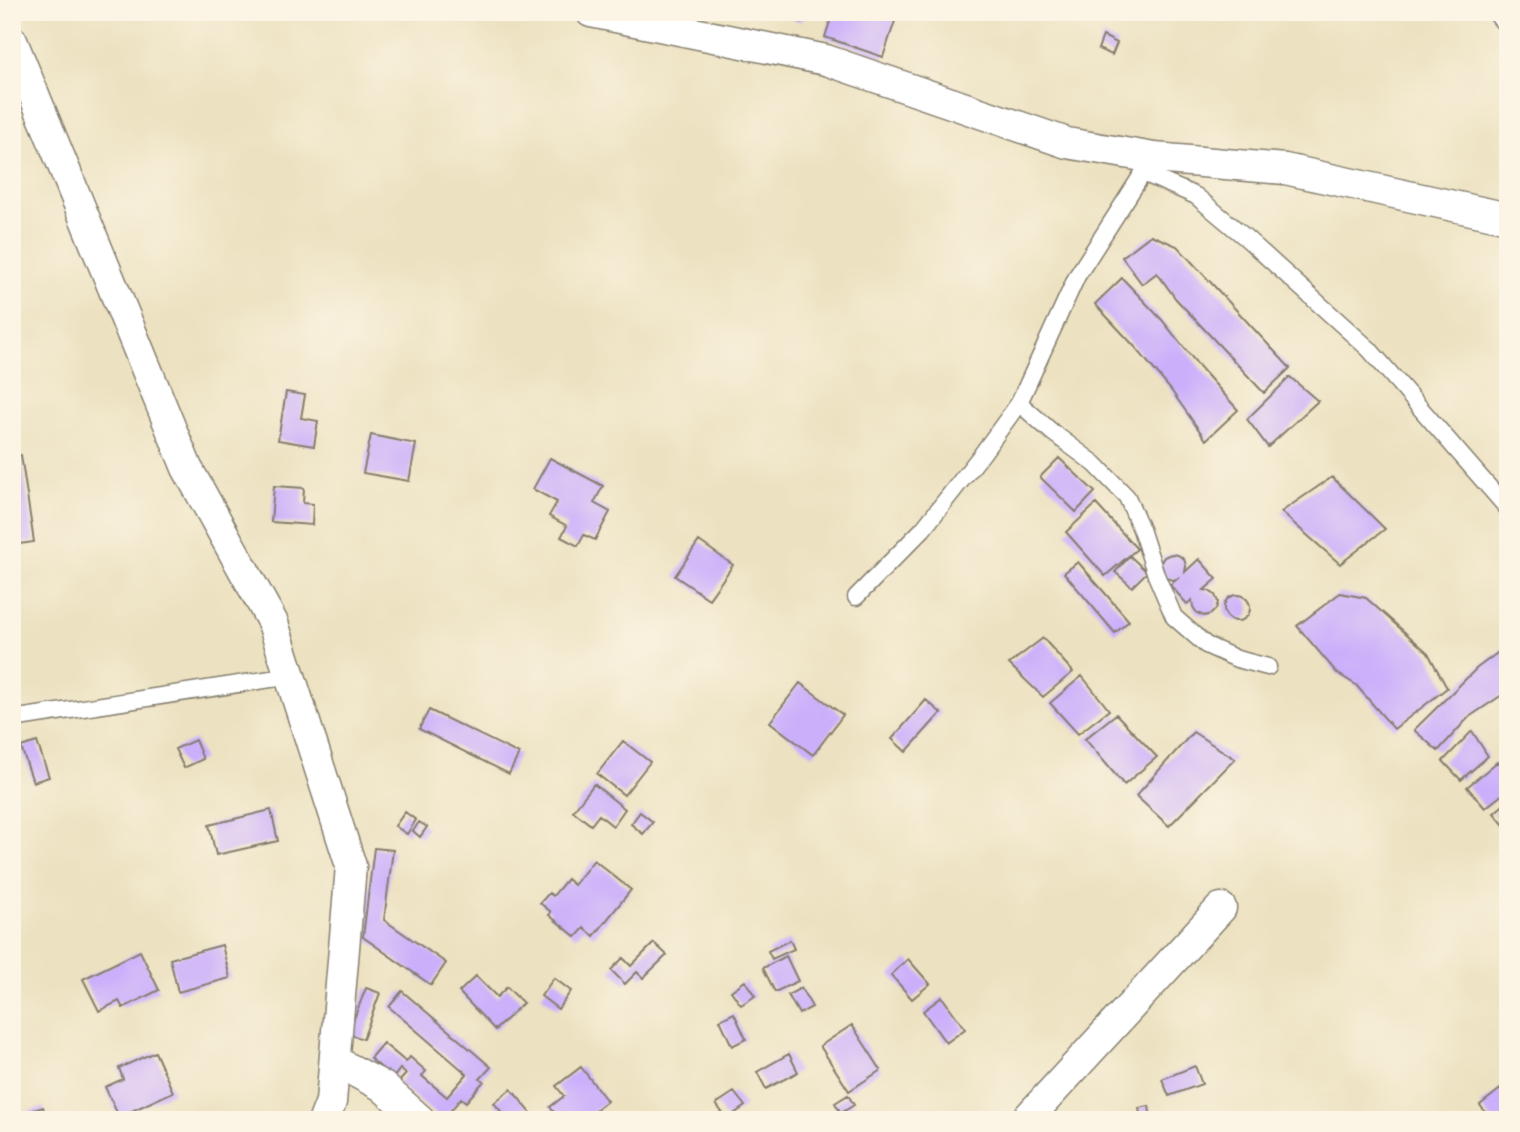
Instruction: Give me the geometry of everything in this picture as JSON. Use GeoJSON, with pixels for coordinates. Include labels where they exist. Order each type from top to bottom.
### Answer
{"type":"FeatureCollection","features":[{"type":"Feature","properties":{"kind":"street"},"geometry":{"type":"LineString","coordinates":[[591,12],[826,60],[1067,143],[1148,165],[1285,169],[1508,218]]}},
{"type":"Feature","properties":{"kind":"street"},"geometry":{"type":"LineString","coordinates":[[1504,12],[1508,16]]}},
{"type":"Feature","properties":{"kind":"street"},"geometry":{"type":"LineString","coordinates":[[12,41],[187,468],[273,623],[351,866],[331,1102],[324,1120]]}},
{"type":"Feature","properties":{"kind":"street"},"geometry":{"type":"LineString","coordinates":[[1026,1120],[1221,908]]}},
{"type":"Feature","properties":{"kind":"street"},"geometry":{"type":"LineString","coordinates":[[335,1061],[382,1086],[420,1120]]}},
{"type":"Feature","properties":{"kind":"lane"},"geometry":{"type":"LineString","coordinates":[[856,597],[923,529],[1018,403],[1077,276],[1148,165],[1196,196],[1368,349],[1508,509]]}},
{"type":"Feature","properties":{"kind":"lane"},"geometry":{"type":"LineString","coordinates":[[1018,403],[1095,464],[1127,497],[1174,617],[1206,645],[1237,659],[1268,667]]}},
{"type":"Feature","properties":{"kind":"lane"},"geometry":{"type":"LineString","coordinates":[[12,719],[290,676]]}},
{"type":"Feature","properties":{"kind":"building"},"geometry":{"type":"Polygon","coordinates":[[[786,12],[813,12],[810,18],[804,15],[800,22],[785,15],[786,12]]]}},
{"type":"Feature","properties":{"kind":"building"},"geometry":{"type":"Polygon","coordinates":[[[833,12],[898,12],[883,57],[825,37],[833,12]]]}},
{"type":"Feature","properties":{"kind":"building"},"geometry":{"type":"Polygon","coordinates":[[[1103,36],[1117,43],[1112,55],[1098,49],[1103,36]]]}},
{"type":"Feature","properties":{"kind":"building"},"geometry":{"type":"Polygon","coordinates":[[[1151,235],[1177,246],[1290,368],[1264,393],[1176,299],[1157,273],[1142,284],[1122,257],[1151,235]]]}},
{"type":"Feature","properties":{"kind":"building"},"geometry":{"type":"Polygon","coordinates":[[[1122,278],[1162,320],[1238,410],[1206,440],[1171,390],[1095,304],[1122,278]]]}},
{"type":"Feature","properties":{"kind":"building"},"geometry":{"type":"Polygon","coordinates":[[[1290,377],[1318,401],[1268,447],[1247,419],[1290,377]]]}},
{"type":"Feature","properties":{"kind":"building"},"geometry":{"type":"Polygon","coordinates":[[[286,392],[305,395],[301,418],[318,421],[314,446],[278,440],[286,392]]]}},
{"type":"Feature","properties":{"kind":"building"},"geometry":{"type":"Polygon","coordinates":[[[371,435],[416,444],[409,481],[363,473],[371,435]]]}},
{"type":"Feature","properties":{"kind":"building"},"geometry":{"type":"Polygon","coordinates":[[[21,455],[34,542],[12,545],[12,456],[21,455]]]}},
{"type":"Feature","properties":{"kind":"building"},"geometry":{"type":"Polygon","coordinates":[[[550,458],[603,486],[594,503],[610,512],[595,540],[584,535],[578,546],[561,537],[567,526],[549,516],[557,502],[533,489],[550,458]]]}},
{"type":"Feature","properties":{"kind":"building"},"geometry":{"type":"Polygon","coordinates":[[[1059,458],[1095,492],[1076,512],[1040,477],[1059,458]]]}},
{"type":"Feature","properties":{"kind":"building"},"geometry":{"type":"Polygon","coordinates":[[[1332,477],[1385,529],[1340,564],[1281,512],[1332,477]]]}},
{"type":"Feature","properties":{"kind":"building"},"geometry":{"type":"Polygon","coordinates":[[[274,486],[304,488],[303,503],[313,504],[312,525],[271,522],[274,486]]]}},
{"type":"Feature","properties":{"kind":"building"},"geometry":{"type":"Polygon","coordinates":[[[1096,504],[1137,549],[1105,576],[1066,532],[1096,504]]]}},
{"type":"Feature","properties":{"kind":"building"},"geometry":{"type":"Polygon","coordinates":[[[699,541],[733,565],[709,599],[675,576],[699,541]]]}},
{"type":"Feature","properties":{"kind":"building"},"geometry":{"type":"Polygon","coordinates":[[[1171,554],[1184,559],[1185,572],[1199,559],[1217,579],[1204,590],[1215,595],[1218,602],[1211,614],[1204,616],[1197,613],[1192,600],[1187,604],[1170,585],[1177,579],[1165,577],[1160,564],[1164,557],[1171,554]]]}},
{"type":"Feature","properties":{"kind":"building"},"geometry":{"type":"Polygon","coordinates":[[[1130,556],[1147,572],[1132,587],[1115,572],[1130,556]]]}},
{"type":"Feature","properties":{"kind":"building"},"geometry":{"type":"Polygon","coordinates":[[[1078,562],[1129,621],[1115,633],[1064,573],[1078,562]]]}},
{"type":"Feature","properties":{"kind":"building"},"geometry":{"type":"Polygon","coordinates":[[[1340,593],[1366,598],[1428,653],[1447,688],[1394,729],[1356,685],[1337,673],[1297,626],[1340,593]]]}},
{"type":"Feature","properties":{"kind":"building"},"geometry":{"type":"Polygon","coordinates":[[[1237,595],[1246,599],[1250,608],[1246,617],[1237,621],[1228,617],[1224,608],[1228,599],[1237,595]]]}},
{"type":"Feature","properties":{"kind":"building"},"geometry":{"type":"Polygon","coordinates":[[[1043,638],[1073,672],[1043,697],[1009,664],[1043,638]]]}},
{"type":"Feature","properties":{"kind":"building"},"geometry":{"type":"Polygon","coordinates":[[[1508,645],[1508,691],[1469,717],[1438,751],[1414,730],[1477,668],[1508,645]]]}},
{"type":"Feature","properties":{"kind":"building"},"geometry":{"type":"Polygon","coordinates":[[[1082,676],[1109,710],[1078,734],[1050,703],[1082,676]]]}},
{"type":"Feature","properties":{"kind":"building"},"geometry":{"type":"Polygon","coordinates":[[[800,683],[843,715],[813,755],[770,722],[800,683]]]}},
{"type":"Feature","properties":{"kind":"building"},"geometry":{"type":"Polygon","coordinates":[[[926,700],[941,713],[906,752],[892,739],[926,700]]]}},
{"type":"Feature","properties":{"kind":"building"},"geometry":{"type":"Polygon","coordinates":[[[429,710],[519,754],[509,774],[419,729],[429,710]]]}},
{"type":"Feature","properties":{"kind":"building"},"geometry":{"type":"Polygon","coordinates":[[[1116,714],[1157,757],[1124,785],[1085,739],[1116,714]]]}},
{"type":"Feature","properties":{"kind":"building"},"geometry":{"type":"Polygon","coordinates":[[[1472,731],[1488,756],[1461,780],[1443,761],[1472,731]]]}},
{"type":"Feature","properties":{"kind":"building"},"geometry":{"type":"Polygon","coordinates":[[[1193,732],[1235,759],[1169,826],[1136,796],[1193,732]]]}},
{"type":"Feature","properties":{"kind":"building"},"geometry":{"type":"Polygon","coordinates":[[[195,740],[203,759],[184,768],[175,749],[195,740]]]}},
{"type":"Feature","properties":{"kind":"building"},"geometry":{"type":"Polygon","coordinates":[[[623,741],[650,762],[624,795],[597,774],[623,741]]]}},
{"type":"Feature","properties":{"kind":"building"},"geometry":{"type":"Polygon","coordinates":[[[37,742],[49,777],[33,782],[21,747],[37,742]]]}},
{"type":"Feature","properties":{"kind":"building"},"geometry":{"type":"Polygon","coordinates":[[[1497,762],[1508,770],[1508,790],[1485,808],[1467,787],[1497,762]]]}},
{"type":"Feature","properties":{"kind":"building"},"geometry":{"type":"Polygon","coordinates":[[[594,784],[625,809],[613,826],[599,815],[591,825],[573,811],[594,784]]]}},
{"type":"Feature","properties":{"kind":"building"},"geometry":{"type":"Polygon","coordinates":[[[1508,801],[1508,830],[1494,813],[1508,801]]]}},
{"type":"Feature","properties":{"kind":"building"},"geometry":{"type":"Polygon","coordinates":[[[271,810],[278,841],[216,855],[209,825],[271,810]]]}},
{"type":"Feature","properties":{"kind":"building"},"geometry":{"type":"Polygon","coordinates":[[[405,812],[416,820],[407,834],[395,826],[405,812]]]}},
{"type":"Feature","properties":{"kind":"building"},"geometry":{"type":"Polygon","coordinates":[[[640,812],[653,822],[643,834],[631,824],[640,812]]]}},
{"type":"Feature","properties":{"kind":"building"},"geometry":{"type":"Polygon","coordinates":[[[419,822],[427,827],[420,837],[413,831],[419,822]]]}},
{"type":"Feature","properties":{"kind":"building"},"geometry":{"type":"Polygon","coordinates":[[[374,848],[393,850],[384,920],[446,963],[431,985],[363,937],[374,848]]]}},
{"type":"Feature","properties":{"kind":"building"},"geometry":{"type":"Polygon","coordinates":[[[594,860],[631,890],[594,936],[584,928],[576,937],[549,915],[551,912],[540,903],[549,893],[553,896],[567,879],[574,885],[594,860]]]}},
{"type":"Feature","properties":{"kind":"building"},"geometry":{"type":"Polygon","coordinates":[[[790,940],[794,949],[772,959],[768,951],[790,940]]]}},
{"type":"Feature","properties":{"kind":"building"},"geometry":{"type":"Polygon","coordinates":[[[654,943],[667,955],[643,978],[637,972],[625,984],[611,970],[623,958],[631,966],[654,943]]]}},
{"type":"Feature","properties":{"kind":"building"},"geometry":{"type":"Polygon","coordinates":[[[222,945],[230,978],[178,992],[170,959],[222,945]]]}},
{"type":"Feature","properties":{"kind":"building"},"geometry":{"type":"Polygon","coordinates":[[[140,951],[159,990],[123,1008],[119,1001],[99,1011],[83,979],[140,951]]]}},
{"type":"Feature","properties":{"kind":"building"},"geometry":{"type":"Polygon","coordinates":[[[786,956],[798,981],[775,992],[763,968],[786,956]]]}},
{"type":"Feature","properties":{"kind":"building"},"geometry":{"type":"Polygon","coordinates":[[[908,959],[930,984],[912,999],[891,975],[908,959]]]}},
{"type":"Feature","properties":{"kind":"building"},"geometry":{"type":"Polygon","coordinates":[[[476,976],[497,997],[507,987],[523,1003],[495,1030],[459,992],[476,976]]]}},
{"type":"Feature","properties":{"kind":"building"},"geometry":{"type":"Polygon","coordinates":[[[554,978],[571,991],[558,1009],[541,996],[554,978]]]}},
{"type":"Feature","properties":{"kind":"building"},"geometry":{"type":"Polygon","coordinates":[[[745,981],[755,996],[741,1005],[731,991],[745,981]]]}},
{"type":"Feature","properties":{"kind":"building"},"geometry":{"type":"Polygon","coordinates":[[[366,988],[380,993],[363,1039],[348,1034],[366,988]]]}},
{"type":"Feature","properties":{"kind":"building"},"geometry":{"type":"Polygon","coordinates":[[[801,988],[812,1007],[799,1014],[788,995],[801,988]]]}},
{"type":"Feature","properties":{"kind":"building"},"geometry":{"type":"Polygon","coordinates":[[[402,991],[491,1067],[480,1079],[484,1081],[466,1102],[461,1098],[449,1113],[453,1117],[451,1120],[442,1120],[398,1083],[406,1074],[400,1069],[393,1078],[370,1058],[383,1043],[406,1062],[410,1057],[426,1071],[422,1076],[447,1097],[467,1074],[389,1007],[402,991]]]}},
{"type":"Feature","properties":{"kind":"building"},"geometry":{"type":"Polygon","coordinates":[[[942,997],[965,1029],[946,1043],[923,1011],[942,997]]]}},
{"type":"Feature","properties":{"kind":"building"},"geometry":{"type":"Polygon","coordinates":[[[734,1013],[746,1039],[732,1046],[720,1020],[734,1013]]]}},
{"type":"Feature","properties":{"kind":"building"},"geometry":{"type":"Polygon","coordinates":[[[852,1025],[881,1070],[849,1091],[820,1046],[852,1025]]]}},
{"type":"Feature","properties":{"kind":"building"},"geometry":{"type":"Polygon","coordinates":[[[155,1052],[173,1092],[119,1117],[105,1087],[123,1079],[119,1068],[155,1052]]]}},
{"type":"Feature","properties":{"kind":"building"},"geometry":{"type":"Polygon","coordinates":[[[789,1054],[798,1072],[766,1089],[757,1072],[789,1054]]]}},
{"type":"Feature","properties":{"kind":"building"},"geometry":{"type":"Polygon","coordinates":[[[1195,1066],[1202,1084],[1169,1096],[1162,1079],[1195,1066]]]}},
{"type":"Feature","properties":{"kind":"building"},"geometry":{"type":"Polygon","coordinates":[[[581,1067],[607,1101],[583,1120],[560,1120],[550,1107],[564,1096],[556,1086],[581,1067]]]}},
{"type":"Feature","properties":{"kind":"building"},"geometry":{"type":"Polygon","coordinates":[[[1508,1083],[1508,1120],[1491,1120],[1480,1105],[1508,1083]]]}},
{"type":"Feature","properties":{"kind":"building"},"geometry":{"type":"Polygon","coordinates":[[[511,1089],[537,1120],[508,1120],[494,1103],[511,1089]]]}},
{"type":"Feature","properties":{"kind":"building"},"geometry":{"type":"Polygon","coordinates":[[[734,1092],[745,1106],[727,1119],[716,1104],[734,1092]]]}},
{"type":"Feature","properties":{"kind":"building"},"geometry":{"type":"Polygon","coordinates":[[[848,1095],[854,1105],[841,1113],[835,1103],[848,1095]]]}},
{"type":"Feature","properties":{"kind":"building"},"geometry":{"type":"Polygon","coordinates":[[[1149,1106],[1151,1118],[1141,1120],[1139,1108],[1149,1106]]]}},
{"type":"Feature","properties":{"kind":"building"},"geometry":{"type":"Polygon","coordinates":[[[43,1107],[48,1120],[12,1120],[12,1117],[43,1107]]]}}]}
